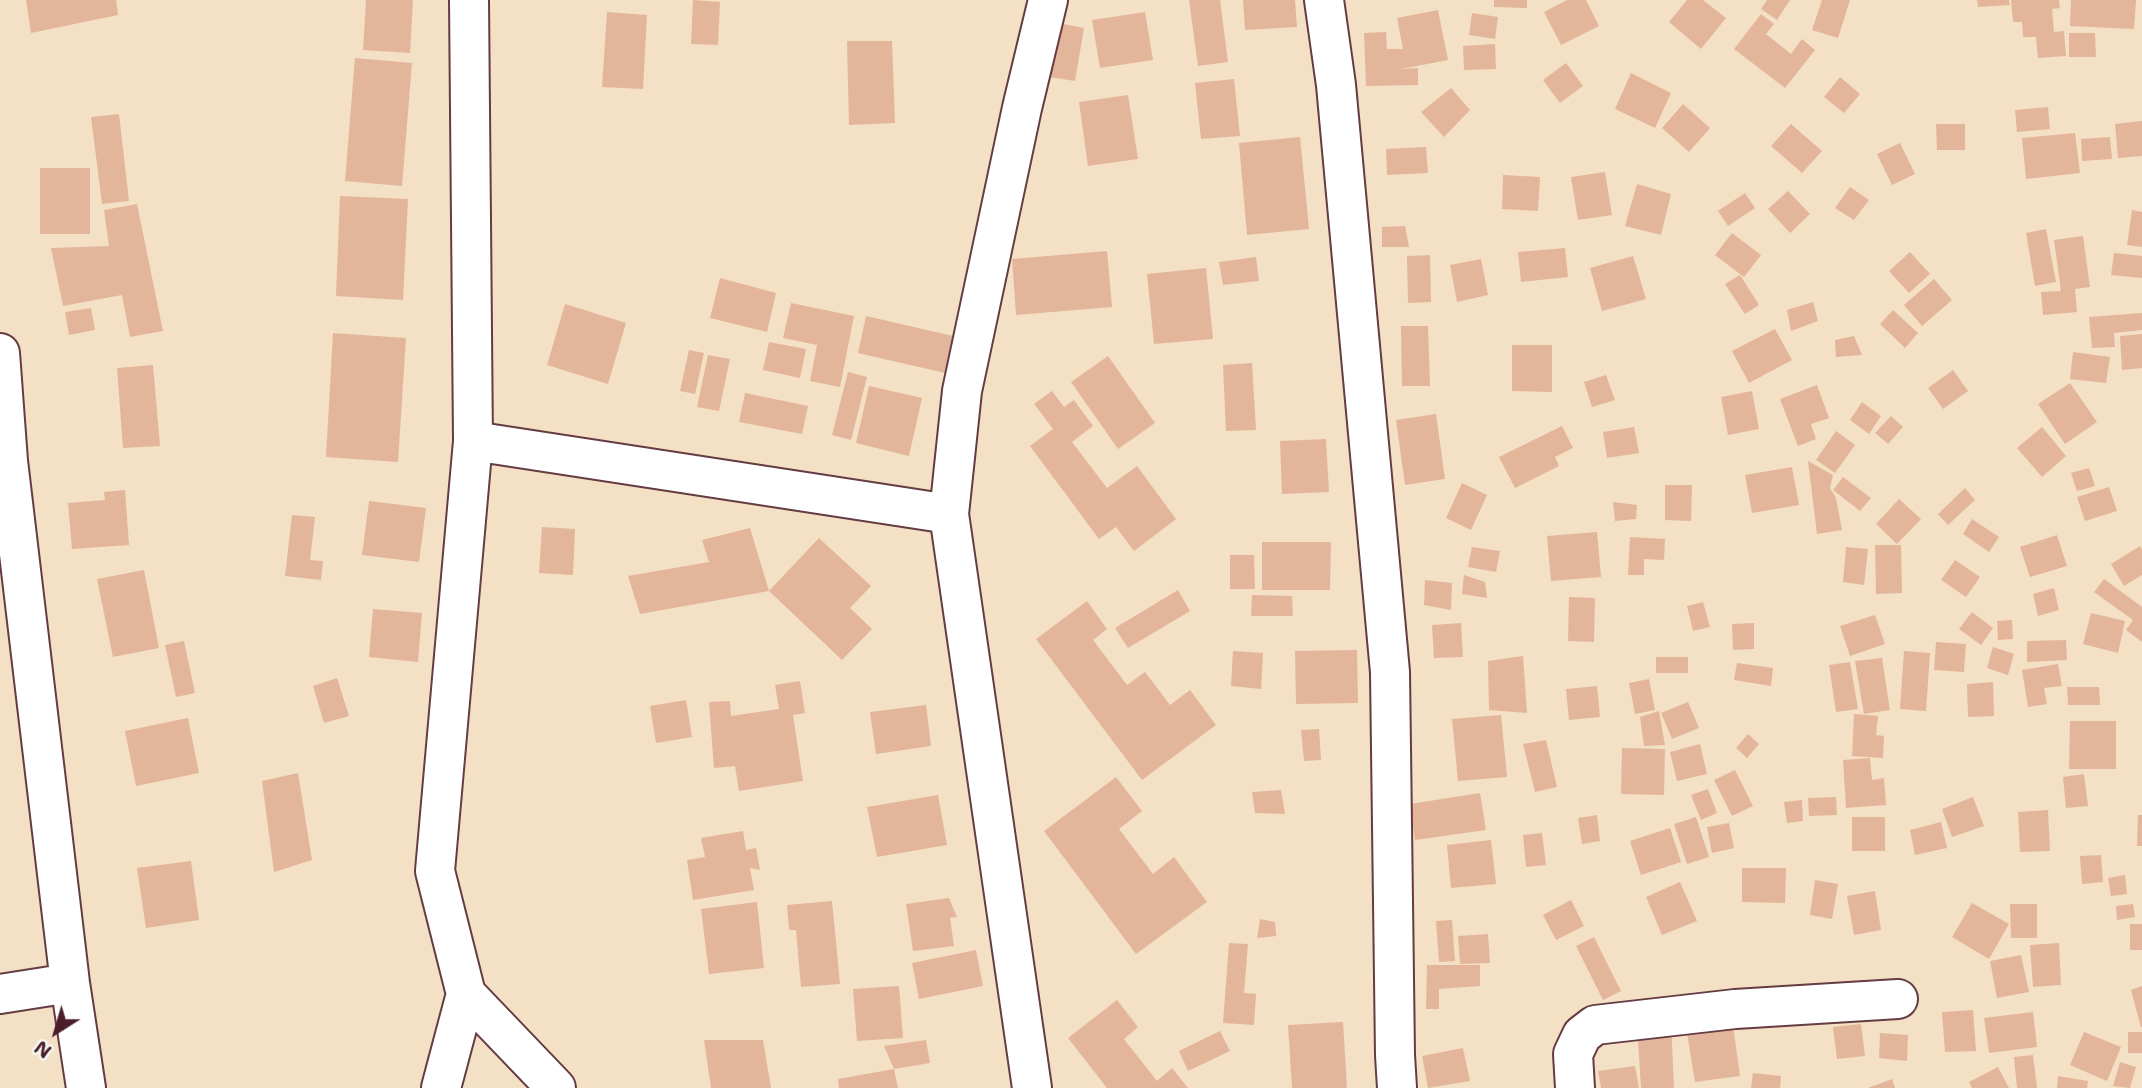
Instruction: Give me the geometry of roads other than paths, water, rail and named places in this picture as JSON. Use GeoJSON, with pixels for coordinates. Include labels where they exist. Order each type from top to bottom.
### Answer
{"type":"FeatureCollection","features":[{"type":"Feature","properties":{"kind":"street"},"geometry":{"type":"LineString","coordinates":[[469,0],[473,441],[435,872],[466,993],[556,1088]]}},
{"type":"Feature","properties":{"kind":"street"},"geometry":{"type":"LineString","coordinates":[[1032,1088],[949,514],[962,391],[1022,107],[1048,0]]}},
{"type":"Feature","properties":{"kind":"street"},"geometry":{"type":"LineString","coordinates":[[1324,0],[1336,85],[1390,671],[1397,1088]]}},
{"type":"Feature","properties":{"kind":"street"},"geometry":{"type":"LineString","coordinates":[[0,353],[8,461],[70,983],[86,1088]]}},
{"type":"Feature","properties":{"kind":"street"},"geometry":{"type":"LineString","coordinates":[[473,441],[949,514]]}},
{"type":"Feature","properties":{"kind":"street"},"geometry":{"type":"LineString","coordinates":[[0,994],[70,983]]}},
{"type":"Feature","properties":{"kind":"street"},"geometry":{"type":"LineString","coordinates":[[441,1088],[466,993]]}},
{"type":"Feature","properties":{"kind":"street"},"geometry":{"type":"LineString","coordinates":[[1575,1088],[1573,1054],[1582,1035],[1595,1025],[1735,1009],[1898,999]]}}]}
